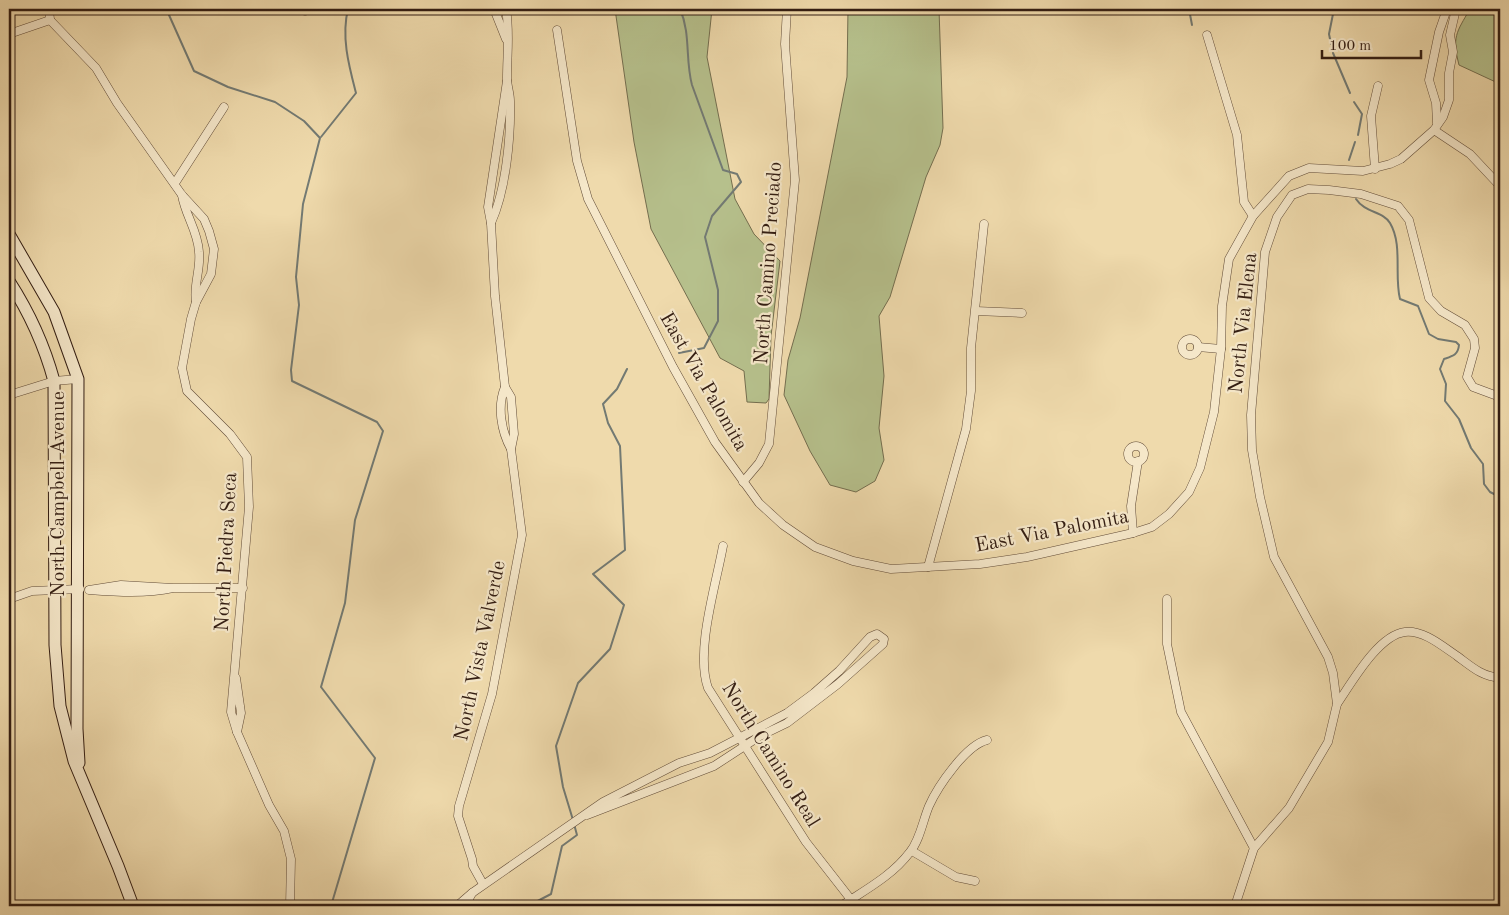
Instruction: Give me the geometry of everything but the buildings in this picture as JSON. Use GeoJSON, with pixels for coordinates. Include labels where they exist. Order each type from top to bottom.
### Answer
{"type":"FeatureCollection","features":[{"type":"Feature","properties":{"kind":"main road","name":"North Campbell Avenue"},"geometry":{"type":"LineString","coordinates":[[9,234],[54,312],[78,379],[84,590],[77,729],[79,770]]}},
{"type":"Feature","properties":{"kind":"main road","name":"North Campbell Avenue"},"geometry":{"type":"LineString","coordinates":[[9,281],[24,304],[46,350],[54,381],[55,645],[58,693],[69,746],[90,801],[123,877],[132,906]]}},
{"type":"Feature","properties":{"kind":"street"},"geometry":{"type":"LineString","coordinates":[[9,34],[50,20],[49,9]]}},
{"type":"Feature","properties":{"kind":"street","name":"North Vista Valverde"},"geometry":{"type":"LineString","coordinates":[[494,9],[506,39]]}},
{"type":"Feature","properties":{"kind":"street","name":"North Vista Valverde"},"geometry":{"type":"LineString","coordinates":[[483,884],[473,866],[458,816],[492,694],[522,535],[511,449],[514,434],[510,397],[505,387],[495,296],[491,223],[498,209],[506,156],[511,100],[507,81],[506,39],[509,26],[506,9]]}},
{"type":"Feature","properties":{"kind":"street","name":"North Camino Preciado"},"geometry":{"type":"LineString","coordinates":[[743,482],[759,463],[769,444],[788,262],[795,180],[785,44],[787,9]]}},
{"type":"Feature","properties":{"kind":"street"},"geometry":{"type":"LineString","coordinates":[[1447,9],[1439,32],[1429,80],[1436,104],[1435,127],[1470,154],[1500,186]]}},
{"type":"Feature","properties":{"kind":"street","name":"East Via Palomita"},"geometry":{"type":"LineString","coordinates":[[557,30],[578,161],[588,199],[673,367],[715,442],[759,503],[782,525],[815,547],[853,561],[891,569],[980,564],[1027,557],[1133,533],[1152,527],[1169,514],[1189,492],[1200,468],[1214,412],[1221,349],[1222,306],[1229,258],[1253,216],[1283,180],[1310,168],[1346,171],[1375,169],[1401,159],[1435,127],[1443,117],[1449,100],[1449,72],[1453,52],[1450,36],[1456,9]]}},
{"type":"Feature","properties":{"kind":"street","name":"North Piedra Seca"},"geometry":{"type":"LineString","coordinates":[[50,20],[96,68],[117,103],[182,195],[204,219],[214,249],[211,274],[196,302],[182,368],[187,391],[230,434],[247,457],[249,507],[236,678],[231,712],[237,732],[269,805],[284,831],[291,859],[290,906]]}},
{"type":"Feature","properties":{"kind":"street"},"geometry":{"type":"LineString","coordinates":[[1206,36],[1237,136],[1244,202],[1253,216]]}},
{"type":"Feature","properties":{"kind":"street"},"geometry":{"type":"LineString","coordinates":[[1375,169],[1371,116],[1378,86]]}},
{"type":"Feature","properties":{"kind":"street"},"geometry":{"type":"LineString","coordinates":[[175,184],[224,107]]}},
{"type":"Feature","properties":{"kind":"street","name":"North Via Elena"},"geometry":{"type":"LineString","coordinates":[[1337,704],[1333,673],[1328,657],[1274,557],[1260,498],[1252,450],[1251,415],[1265,252],[1277,217],[1292,195],[1308,189],[1329,190],[1362,194],[1398,206],[1409,220],[1429,298],[1441,311],[1465,325],[1474,339],[1475,348],[1467,377],[1470,383],[1473,387],[1500,397]]}},
{"type":"Feature","properties":{"kind":"street","name":"North Piedra Seca"},"geometry":{"type":"LineString","coordinates":[[182,195],[200,250],[199,270],[194,293],[196,302]]}},
{"type":"Feature","properties":{"kind":"street"},"geometry":{"type":"LineString","coordinates":[[928,567],[966,428],[971,391],[971,348],[984,224]]}},
{"type":"Feature","properties":{"kind":"street"},"geometry":{"type":"LineString","coordinates":[[976,311],[1022,313]]}},
{"type":"Feature","properties":{"kind":"street"},"geometry":{"type":"LineString","coordinates":[[1198,347],[1221,349]]}},
{"type":"Feature","properties":{"kind":"street"},"geometry":{"type":"LineString","coordinates":[[9,395],[54,381],[78,379]]}},
{"type":"Feature","properties":{"kind":"street"},"geometry":{"type":"LineString","coordinates":[[1133,533],[1131,506],[1138,461]]}},
{"type":"Feature","properties":{"kind":"street","name":"North Camino Real"},"geometry":{"type":"LineString","coordinates":[[723,546],[705,643],[703,671],[708,688],[714,702],[806,842],[853,903]]}},
{"type":"Feature","properties":{"kind":"street"},"geometry":{"type":"LineString","coordinates":[[9,600],[27,592],[84,590],[121,585],[173,588],[243,588]]}},
{"type":"Feature","properties":{"kind":"street"},"geometry":{"type":"LineString","coordinates":[[1167,599],[1167,644],[1181,712],[1254,848]]}},
{"type":"Feature","properties":{"kind":"street"},"geometry":{"type":"LineString","coordinates":[[1235,906],[1254,848],[1289,808],[1312,773],[1328,742],[1337,704],[1371,655],[1389,639],[1404,632],[1422,635],[1433,640],[1486,676],[1500,678]]}},
{"type":"Feature","properties":{"kind":"street"},"geometry":{"type":"LineString","coordinates":[[457,906],[483,884],[587,815],[603,802],[679,763],[710,753],[787,713],[839,671],[870,637],[878,634],[884,639],[883,644],[878,650],[787,723],[760,736],[714,766],[587,815]]}},
{"type":"Feature","properties":{"kind":"street"},"geometry":{"type":"LineString","coordinates":[[841,906],[853,903],[882,879],[912,850],[938,789],[970,751],[987,740]]}},
{"type":"Feature","properties":{"kind":"street"},"geometry":{"type":"LineString","coordinates":[[912,850],[956,877],[976,882]]}},
{"type":"Feature","properties":{"kind":"street"},"geometry":{"type":"LineString","coordinates":[[465,906],[472,893]]}},
{"type":"Feature","properties":{"kind":"green space"},"geometry":{"type":"Polygon","coordinates":[[[615,9],[712,9],[707,57],[735,199],[754,234],[780,261],[771,336],[769,399],[766,403],[747,402],[744,371],[720,358],[651,229],[634,142],[615,9]]]}},
{"type":"Feature","properties":{"kind":"green space"},"geometry":{"type":"Polygon","coordinates":[[[848,9],[939,9],[943,128],[940,145],[926,177],[890,297],[879,316],[884,376],[879,428],[884,460],[875,481],[856,492],[830,485],[810,451],[784,395],[788,360],[800,318],[847,77],[848,9]]]}},
{"type":"Feature","properties":{"kind":"green space"},"geometry":{"type":"Polygon","coordinates":[[[1470,9],[1500,9],[1500,84],[1459,65],[1456,41],[1461,24],[1470,9]]]}},
{"type":"Feature","properties":{"kind":"waterway"},"geometry":{"type":"LineString","coordinates":[[170,9],[169,15],[194,71],[228,87],[275,102],[304,121],[320,138],[303,204],[296,277],[299,305],[291,370],[292,381],[377,422],[383,431],[355,520],[345,603],[321,687],[375,758],[331,906]]}},
{"type":"Feature","properties":{"kind":"waterway"},"geometry":{"type":"LineString","coordinates":[[321,137],[356,93],[346,41],[345,30],[348,9]]}},
{"type":"Feature","properties":{"kind":"waterway"},"geometry":{"type":"LineString","coordinates":[[679,353],[704,348],[718,321],[718,290],[705,237],[712,216],[741,182],[737,174],[723,170],[692,85],[686,28],[680,9]]}},
{"type":"Feature","properties":{"kind":"waterway"},"geometry":{"type":"LineString","coordinates":[[1189,9],[1192,25]]}},
{"type":"Feature","properties":{"kind":"waterway"},"geometry":{"type":"LineString","coordinates":[[1331,44],[1329,34],[1334,9]]}},
{"type":"Feature","properties":{"kind":"waterway"},"geometry":{"type":"LineString","coordinates":[[1333,53],[1350,93]]}},
{"type":"Feature","properties":{"kind":"waterway"},"geometry":{"type":"LineString","coordinates":[[1354,102],[1362,114],[1358,135]]}},
{"type":"Feature","properties":{"kind":"waterway"},"geometry":{"type":"LineString","coordinates":[[1349,160],[1355,142]]}},
{"type":"Feature","properties":{"kind":"waterway"},"geometry":{"type":"LineString","coordinates":[[1356,199],[1364,207],[1387,219],[1394,232],[1400,299],[1418,306],[1429,334],[1438,339],[1456,342],[1459,345],[1455,355],[1444,359],[1440,369],[1446,384],[1445,401],[1459,419],[1471,448],[1483,464],[1484,484],[1490,492],[1500,497]]}},
{"type":"Feature","properties":{"kind":"waterway"},"geometry":{"type":"LineString","coordinates":[[573,820],[563,787],[556,746],[578,683],[610,649],[624,605],[593,574],[625,550],[620,446],[608,423],[603,404],[617,389],[627,369]]}},
{"type":"Feature","properties":{"kind":"waterway"},"geometry":{"type":"LineString","coordinates":[[528,906],[551,894],[562,846],[577,835],[574,824]]}}]}
